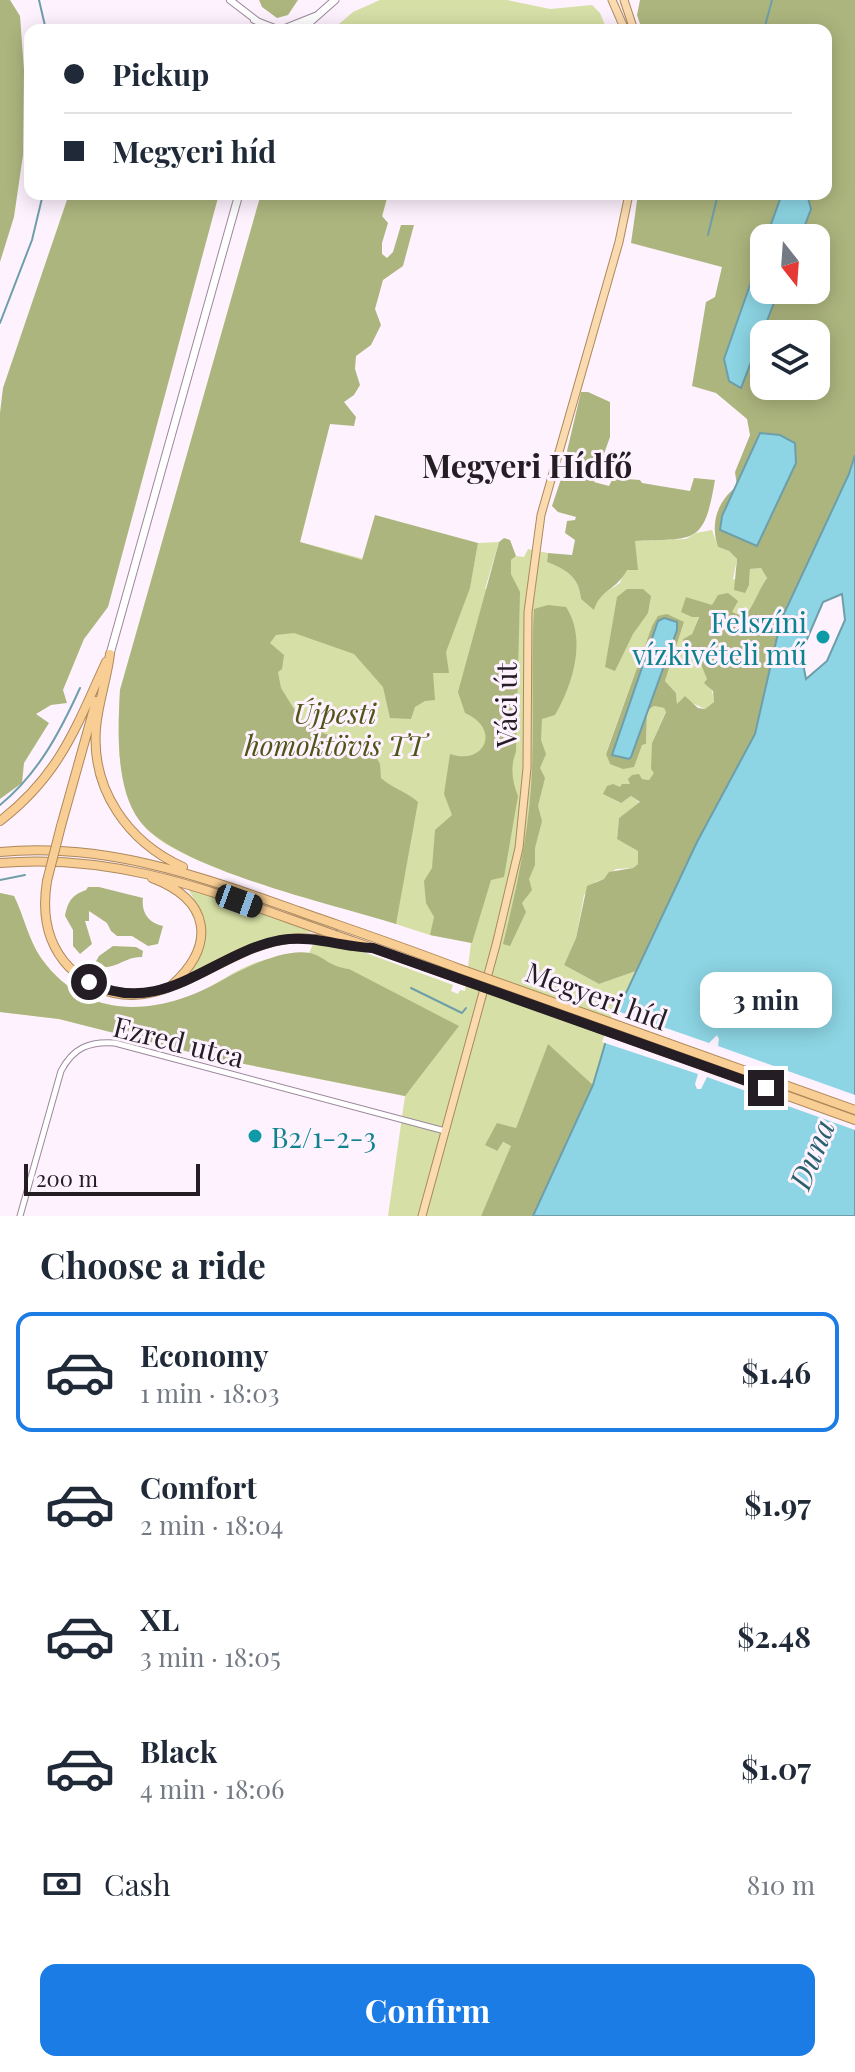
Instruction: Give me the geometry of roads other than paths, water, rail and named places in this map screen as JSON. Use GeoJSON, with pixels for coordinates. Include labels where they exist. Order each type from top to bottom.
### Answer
{"type":"FeatureCollection","features":[{"type":"Feature","properties":{"kind":"highway"},"geometry":{"type":"LineString","coordinates":[[0,821],[40,784],[60,758],[78,727],[110,654]]}},
{"type":"Feature","properties":{"kind":"highway"},"geometry":{"type":"LineString","coordinates":[[110,654],[47,881],[44,911],[49,934],[58,953],[80,977],[100,988],[125,994],[148,993],[191,980],[259,946],[279,941],[314,938],[373,948]]}},
{"type":"Feature","properties":{"kind":"highway"},"geometry":{"type":"LineString","coordinates":[[110,654],[96,737],[98,763],[108,797],[133,833],[148,847],[181,866],[230,887],[459,974]]}},
{"type":"Feature","properties":{"kind":"highway"},"geometry":{"type":"LineString","coordinates":[[0,852],[46,850],[102,853],[168,867],[230,887]]}},
{"type":"Feature","properties":{"kind":"highway"},"geometry":{"type":"LineString","coordinates":[[0,863],[64,861],[141,872],[212,891],[373,948],[459,974]]}},
{"type":"Feature","properties":{"kind":"highway"},"geometry":{"type":"LineString","coordinates":[[141,872],[181,892],[198,917],[201,935],[197,956],[170,987]]}},
{"type":"Feature","properties":{"kind":"highway","name":"Megyeri híd"},"geometry":{"type":"LineString","coordinates":[[459,974],[855,1110]]}},
{"type":"Feature","properties":{"kind":"highway","name":"Megyeri híd"},"geometry":{"type":"LineString","coordinates":[[459,974],[855,1120]]}},
{"type":"Feature","properties":{"kind":"main road"},"geometry":{"type":"LineString","coordinates":[[307,24],[335,0]]}},
{"type":"Feature","properties":{"kind":"main road"},"geometry":{"type":"LineString","coordinates":[[610,0],[622,24]]}},
{"type":"Feature","properties":{"kind":"main road"},"geometry":{"type":"LineString","coordinates":[[622,0],[632,24]]}},
{"type":"Feature","properties":{"kind":"main road"},"geometry":{"type":"LineString","coordinates":[[110,654],[237,200]]}},
{"type":"Feature","properties":{"kind":"main road","name":"Váci út"},"geometry":{"type":"LineString","coordinates":[[422,1216],[500,932],[519,848],[527,768],[528,612],[539,526],[561,439],[619,242],[628,200]]}},
{"type":"Feature","properties":{"kind":"street"},"geometry":{"type":"LineString","coordinates":[[230,0],[259,24]]}},
{"type":"Feature","properties":{"kind":"street"},"geometry":{"type":"LineString","coordinates":[[295,24],[315,16]]}},
{"type":"Feature","properties":{"kind":"street"},"geometry":{"type":"LineString","coordinates":[[254,20],[264,24]]}},
{"type":"Feature","properties":{"kind":"street","name":"Ezred utca"},"geometry":{"type":"LineString","coordinates":[[20,1216],[61,1071],[75,1051],[98,1042],[115,1043],[445,1131]]}},
{"type":"Feature","properties":{"kind":"water"},"geometry":{"type":"Polygon","coordinates":[[[780,200],[809,200],[811,209],[805,224],[771,224],[780,200]]]}},
{"type":"Feature","properties":{"kind":"water"},"geometry":{"type":"Polygon","coordinates":[[[750,285],[750,304],[774,304],[767,320],[750,320],[750,365],[741,388],[729,381],[724,359],[750,285]]]}},
{"type":"Feature","properties":{"kind":"water"},"geometry":{"type":"Polygon","coordinates":[[[760,433],[780,435],[795,443],[796,463],[757,546],[720,530],[722,516],[760,433]]]}},
{"type":"Feature","properties":{"kind":"water","name":"Duna"},"geometry":{"type":"Polygon","coordinates":[[[855,455],[855,1216],[533,1216],[593,1085],[610,1027],[697,842],[755,734],[781,620],[855,455]],[[842,594],[823,602],[801,653],[806,679],[827,661],[845,620],[842,594]]]}},
{"type":"Feature","properties":{"kind":"water"},"geometry":{"type":"Polygon","coordinates":[[[664,618],[677,622],[677,630],[631,757],[612,755],[658,621],[664,618]]]}},
{"type":"Feature","properties":{"kind":"waterway"},"geometry":{"type":"LineString","coordinates":[[39,0],[45,24]]}},
{"type":"Feature","properties":{"kind":"waterway"},"geometry":{"type":"LineString","coordinates":[[766,24],[772,0]]}},
{"type":"Feature","properties":{"kind":"waterway"},"geometry":{"type":"LineString","coordinates":[[0,323],[32,240],[42,200]]}},
{"type":"Feature","properties":{"kind":"waterway"},"geometry":{"type":"LineString","coordinates":[[708,235],[717,200]]}},
{"type":"Feature","properties":{"kind":"waterway"},"geometry":{"type":"LineString","coordinates":[[0,805],[37,766],[80,688]]}},
{"type":"Feature","properties":{"kind":"waterway"},"geometry":{"type":"LineString","coordinates":[[0,880],[25,875]]}},
{"type":"Feature","properties":{"kind":"waterway"},"geometry":{"type":"LineString","coordinates":[[411,988],[462,1013],[466,1008]]}},
{"type":"Feature","properties":{"kind":"place","name":"Felszíni vízkivételi mű"},"geometry":{"type":"Point","coordinates":[823,637]}},
{"type":"Feature","properties":{"kind":"place","name":"B2/1-2-3"},"geometry":{"type":"Point","coordinates":[255,1136]}},
{"type":"Feature","properties":{"kind":"district","name":"Megyeri Hídfő"},"geometry":{"type":"Point","coordinates":[527,464]}},
{"type":"Feature","properties":{"kind":"park label","name":"Újpesti homoktövis TT"},"geometry":{"type":"Point","coordinates":[335,728]}}]}
